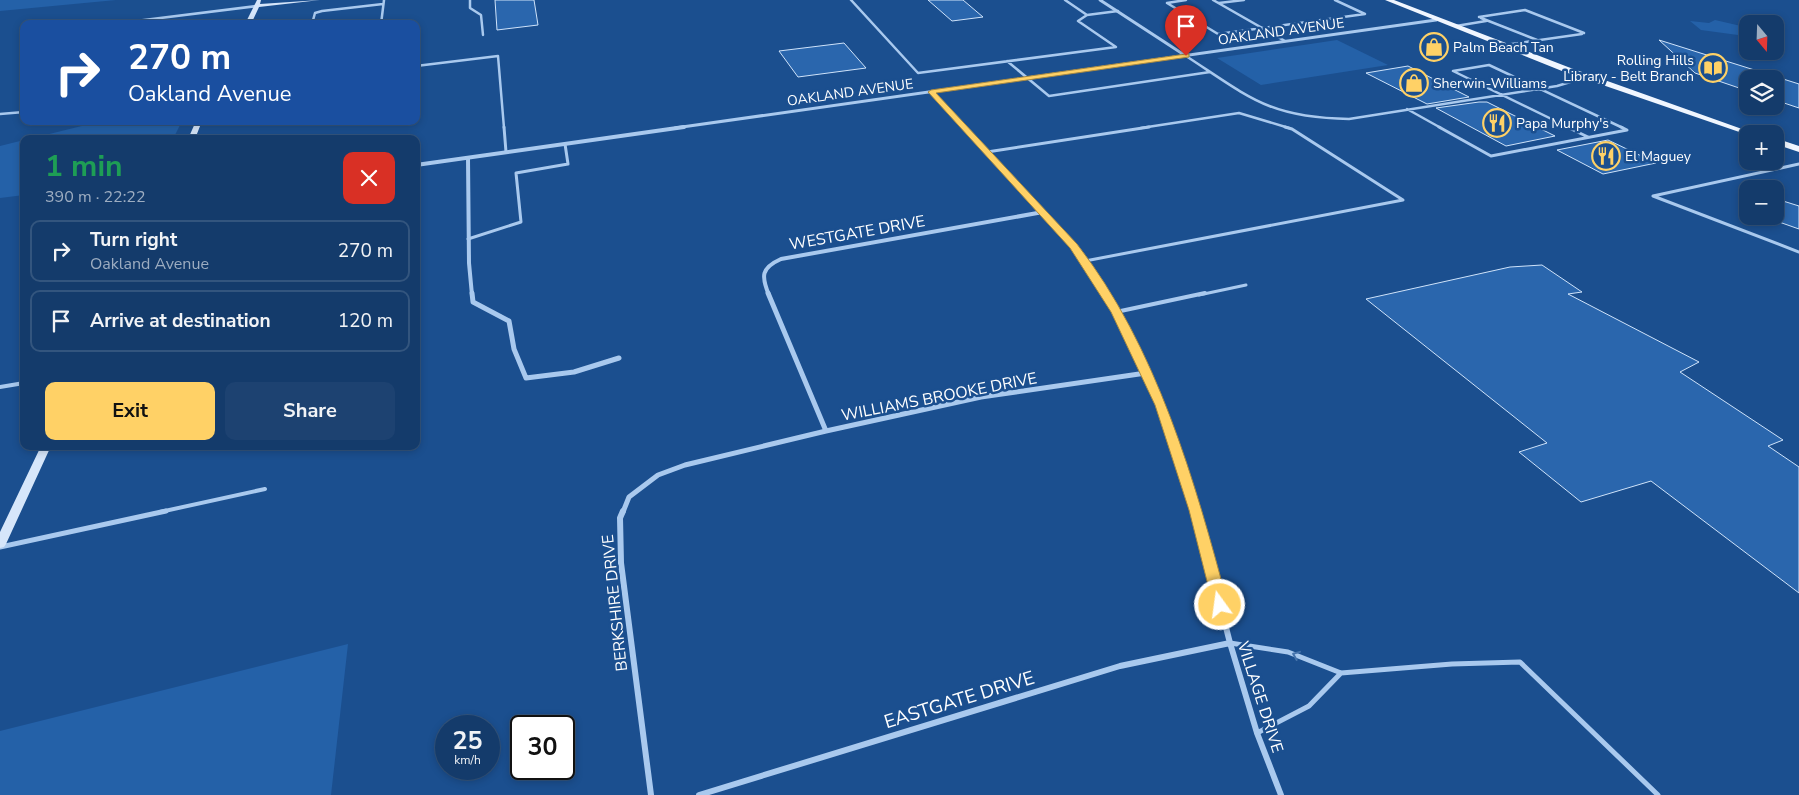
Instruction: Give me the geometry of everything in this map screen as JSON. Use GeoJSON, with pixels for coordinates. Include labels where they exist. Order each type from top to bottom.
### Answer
{"type":"FeatureCollection","features":[{"type":"Feature","properties":{"kind":"main road"},"geometry":{"type":"LineString","coordinates":[[1388,0],[1587,77],[1739,130]]}},
{"type":"Feature","properties":{"kind":"main road"},"geometry":{"type":"LineString","coordinates":[[1784,144],[1798,149]]}},
{"type":"Feature","properties":{"kind":"street"},"geometry":{"type":"LineString","coordinates":[[250,20],[260,0]]}},
{"type":"Feature","properties":{"kind":"street"},"geometry":{"type":"LineString","coordinates":[[257,6],[317,0]]}},
{"type":"Feature","properties":{"kind":"street"},"geometry":{"type":"LineString","coordinates":[[1100,0],[1186,56]]}},
{"type":"Feature","properties":{"kind":"street","name":"OAKLAND AVENUE"},"geometry":{"type":"LineString","coordinates":[[420,164],[1436,20]]}},
{"type":"Feature","properties":{"kind":"street","name":"VILLAGE DRIVE"},"geometry":{"type":"LineString","coordinates":[[931,92],[1043,212],[1085,261],[1116,312],[1161,405],[1196,510],[1230,643],[1258,733],[1281,795]]}},
{"type":"Feature","properties":{"kind":"street"},"geometry":{"type":"LineString","coordinates":[[468,158],[468,239],[473,302],[510,321],[514,349],[526,378],[548,378],[594,368],[619,358]]}},
{"type":"Feature","properties":{"kind":"street","name":"WESTGATE DRIVE"},"geometry":{"type":"LineString","coordinates":[[826,431],[764,283],[763,274],[768,264],[781,258],[1043,212]]}},
{"type":"Feature","properties":{"kind":"street","name":"WILLIAMS BROOKE DRIVE"},"geometry":{"type":"LineString","coordinates":[[826,431],[981,397],[1146,373]]}},
{"type":"Feature","properties":{"kind":"street","name":"BERKSHIRE DRIVE"},"geometry":{"type":"LineString","coordinates":[[651,795],[621,563],[620,518],[629,497],[658,475],[685,465],[826,431]]}},
{"type":"Feature","properties":{"kind":"street"},"geometry":{"type":"LineString","coordinates":[[0,546],[44,450]]}},
{"type":"Feature","properties":{"kind":"street","name":"EASTGATE DRIVE"},"geometry":{"type":"LineString","coordinates":[[699,795],[1120,666],[1230,643]]}},
{"type":"Feature","properties":{"kind":"lane"},"geometry":{"type":"LineString","coordinates":[[381,20],[384,0]]}},
{"type":"Feature","properties":{"kind":"lane"},"geometry":{"type":"LineString","coordinates":[[470,0],[470,8],[481,15],[483,36]]}},
{"type":"Feature","properties":{"kind":"lane"},"geometry":{"type":"LineString","coordinates":[[851,0],[918,73],[1116,47],[1078,20],[1087,15],[1118,11]]}},
{"type":"Feature","properties":{"kind":"lane"},"geometry":{"type":"LineString","coordinates":[[1065,0],[1087,15]]}},
{"type":"Feature","properties":{"kind":"lane"},"geometry":{"type":"LineString","coordinates":[[1186,0],[1167,3],[1218,34],[1365,14],[1335,0]]}},
{"type":"Feature","properties":{"kind":"lane"},"geometry":{"type":"LineString","coordinates":[[1213,0],[1285,42]]}},
{"type":"Feature","properties":{"kind":"lane"},"geometry":{"type":"LineString","coordinates":[[1219,3],[1244,0]]}},
{"type":"Feature","properties":{"kind":"lane"},"geometry":{"type":"LineString","coordinates":[[313,20],[315,13],[322,10],[383,4]]}},
{"type":"Feature","properties":{"kind":"lane"},"geometry":{"type":"LineString","coordinates":[[144,20],[257,6]]}},
{"type":"Feature","properties":{"kind":"lane"},"geometry":{"type":"LineString","coordinates":[[1503,46],[1584,33],[1526,10],[1479,17],[1537,40]]}},
{"type":"Feature","properties":{"kind":"lane"},"geometry":{"type":"LineString","coordinates":[[1452,26],[1488,20]]}},
{"type":"Feature","properties":{"kind":"lane"},"geometry":{"type":"LineString","coordinates":[[420,66],[498,56],[506,152]]}},
{"type":"Feature","properties":{"kind":"lane"},"geometry":{"type":"LineString","coordinates":[[1186,56],[1247,97],[1276,110],[1303,116],[1349,119],[1539,89],[1587,77]]}},
{"type":"Feature","properties":{"kind":"lane"},"geometry":{"type":"LineString","coordinates":[[1007,61],[1049,96],[1210,72]]}},
{"type":"Feature","properties":{"kind":"lane"},"geometry":{"type":"LineString","coordinates":[[1407,110],[1491,156],[1588,138],[1626,130],[1489,66],[1453,71],[1588,138]]}},
{"type":"Feature","properties":{"kind":"lane"},"geometry":{"type":"LineString","coordinates":[[0,114],[20,112]]}},
{"type":"Feature","properties":{"kind":"lane"},"geometry":{"type":"LineString","coordinates":[[987,152],[1239,113],[1292,128],[1403,200],[1085,261]]}},
{"type":"Feature","properties":{"kind":"lane"},"geometry":{"type":"LineString","coordinates":[[468,239],[521,222],[516,173],[568,164],[565,144]]}},
{"type":"Feature","properties":{"kind":"lane"},"geometry":{"type":"LineString","coordinates":[[1799,164],[1653,196],[1799,252]]}},
{"type":"Feature","properties":{"kind":"lane"},"geometry":{"type":"LineString","coordinates":[[1116,312],[1246,285]]}},
{"type":"Feature","properties":{"kind":"lane"},"geometry":{"type":"LineString","coordinates":[[0,387],[20,384]]}},
{"type":"Feature","properties":{"kind":"lane"},"geometry":{"type":"LineString","coordinates":[[0,546],[265,489]]}},
{"type":"Feature","properties":{"kind":"lane"},"geometry":{"type":"LineString","coordinates":[[1230,643],[1288,652],[1341,673],[1452,664],[1520,662],[1658,795]]}},
{"type":"Feature","properties":{"kind":"lane"},"geometry":{"type":"LineString","coordinates":[[1258,733],[1309,706],[1341,673]]}},
{"type":"Feature","properties":{"kind":"shaded area"},"geometry":{"type":"Polygon","coordinates":[[[0,0],[116,0],[0,11],[0,0]]]}},
{"type":"Feature","properties":{"kind":"shaded area"},"geometry":{"type":"Polygon","coordinates":[[[1715,20],[1739,26],[1739,35],[1701,30],[1690,21],[1709,23],[1715,20]]]}},
{"type":"Feature","properties":{"kind":"shaded area"},"geometry":{"type":"Polygon","coordinates":[[[1337,40],[1388,65],[1261,85],[1217,58],[1337,40]]]}},
{"type":"Feature","properties":{"kind":"shaded area"},"geometry":{"type":"Polygon","coordinates":[[[86,125],[180,125],[175,135],[45,135],[86,125]]]}},
{"type":"Feature","properties":{"kind":"shaded area"},"geometry":{"type":"Polygon","coordinates":[[[20,141],[20,196],[0,198],[0,146],[20,141]]]}},
{"type":"Feature","properties":{"kind":"shaded area"},"geometry":{"type":"Polygon","coordinates":[[[348,644],[331,795],[0,795],[0,731],[348,644]]]}},
{"type":"Feature","properties":{"kind":"building"},"geometry":{"type":"Polygon","coordinates":[[[495,0],[534,0],[538,25],[497,30],[495,0]]]}},
{"type":"Feature","properties":{"kind":"building"},"geometry":{"type":"Polygon","coordinates":[[[928,0],[963,0],[983,17],[952,21],[928,0]]]}},
{"type":"Feature","properties":{"kind":"building","name":"Rolling Hills Library - Belt Branch"},"geometry":{"type":"Polygon","coordinates":[[[1659,40],[1754,70],[1739,70],[1739,88],[1695,73],[1659,40]]]}},
{"type":"Feature","properties":{"kind":"building"},"geometry":{"type":"Polygon","coordinates":[[[844,43],[866,68],[798,77],[779,51],[844,43]]]}},
{"type":"Feature","properties":{"kind":"building","name":"Sherwin-Williams"},"geometry":{"type":"Polygon","coordinates":[[[1408,66],[1469,97],[1427,104],[1366,73],[1408,66]]]}},
{"type":"Feature","properties":{"kind":"building","name":"Rolling Hills Library - Belt Branch"},"geometry":{"type":"Polygon","coordinates":[[[1784,79],[1799,84],[1799,108],[1784,103],[1784,79]]]}},
{"type":"Feature","properties":{"kind":"building","name":"Papa Murphy's"},"geometry":{"type":"Polygon","coordinates":[[[1487,102],[1555,136],[1506,146],[1436,108],[1487,102]]]}},
{"type":"Feature","properties":{"kind":"building","name":"El Maguey"},"geometry":{"type":"Polygon","coordinates":[[[1608,140],[1656,163],[1603,174],[1557,150],[1608,140]]]}},
{"type":"Feature","properties":{"kind":"building"},"geometry":{"type":"Polygon","coordinates":[[[1784,201],[1799,206],[1799,229],[1784,224],[1784,201]]]}},
{"type":"Feature","properties":{"kind":"building"},"geometry":{"type":"Polygon","coordinates":[[[1542,265],[1582,292],[1568,294],[1699,362],[1680,372],[1783,440],[1768,446],[1799,467],[1799,593],[1651,481],[1581,502],[1519,452],[1547,443],[1366,299],[1510,267],[1542,265]]]}},
{"type":"Feature","properties":{"kind":"place","name":"Palm Beach Tan"},"geometry":{"type":"Point","coordinates":[1434,47]}},
{"type":"Feature","properties":{"kind":"place","name":"Rolling Hills Library - Belt Branch"},"geometry":{"type":"Point","coordinates":[1713,68]}},
{"type":"Feature","properties":{"kind":"place","name":"Sherwin-Williams"},"geometry":{"type":"Point","coordinates":[1414,83]}},
{"type":"Feature","properties":{"kind":"place","name":"Papa Murphy's"},"geometry":{"type":"Point","coordinates":[1497,123]}},
{"type":"Feature","properties":{"kind":"place","name":"El Maguey"},"geometry":{"type":"Point","coordinates":[1606,156]}},
{"type":"Feature","properties":{"kind":"route"},"geometry":{"type":"LineString","coordinates":[[1186,56],[931,92],[1074,246],[1116,312],[1161,405],[1196,510],[1220,605]]}}]}
